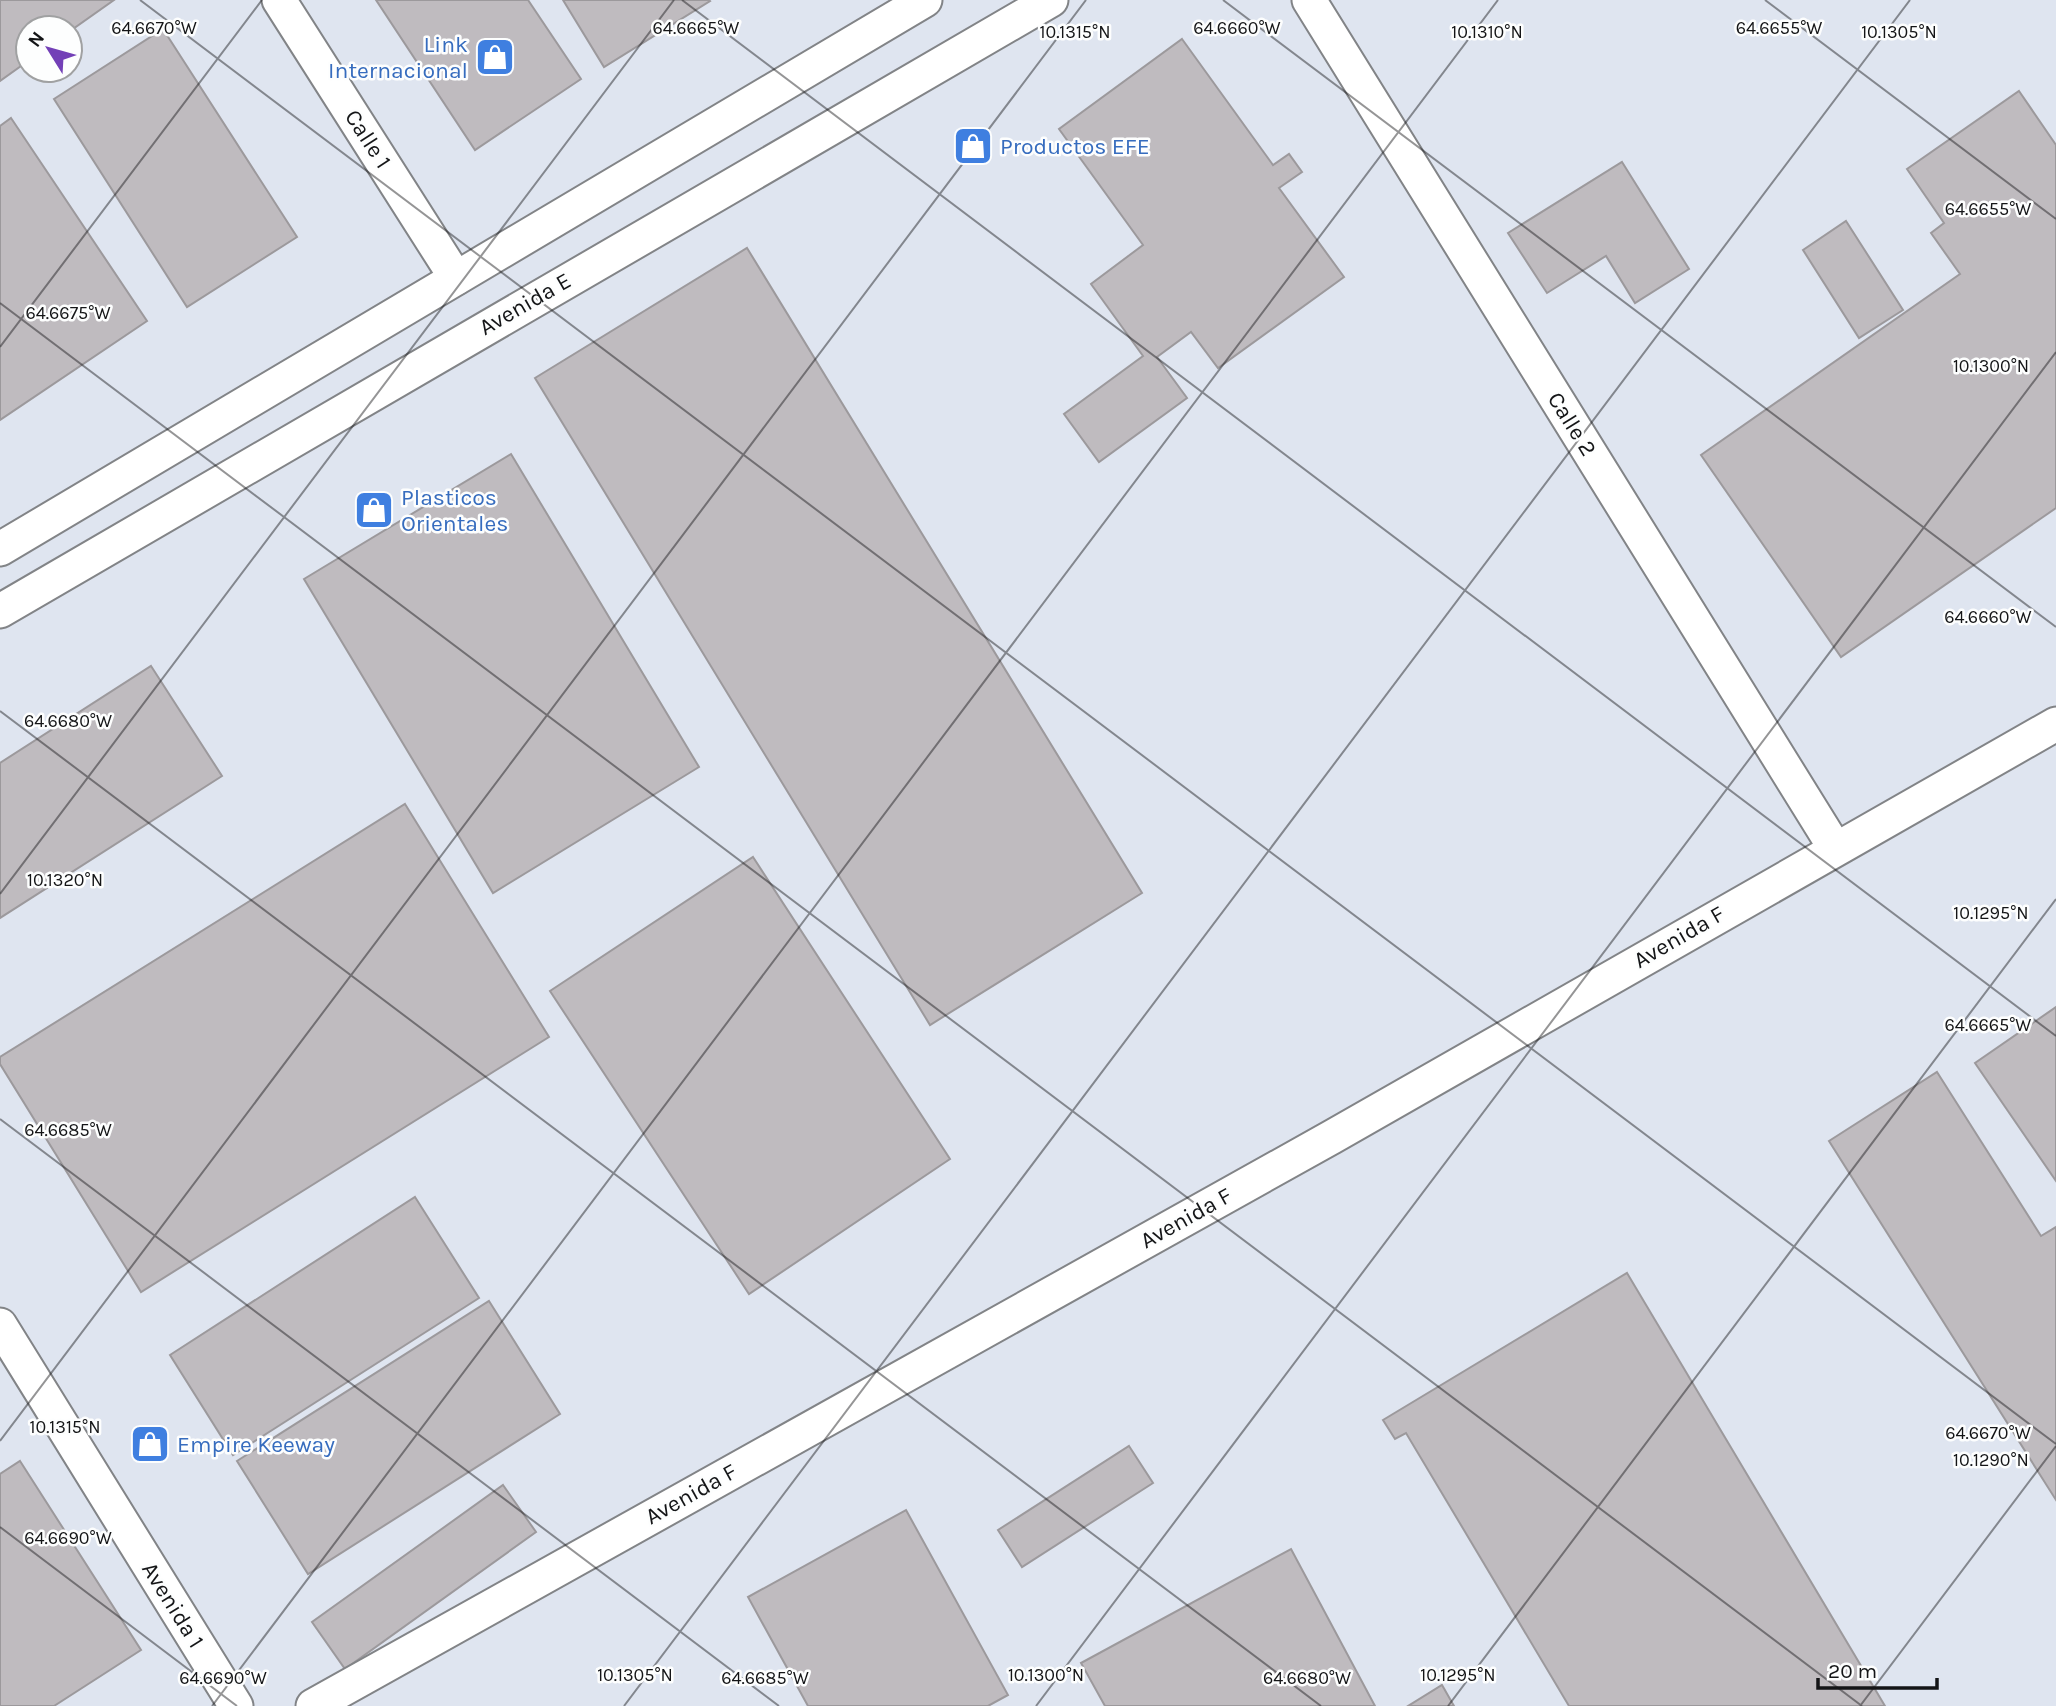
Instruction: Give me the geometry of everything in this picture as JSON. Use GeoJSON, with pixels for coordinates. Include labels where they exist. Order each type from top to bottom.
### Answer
{"type":"FeatureCollection","features":[{"type":"Feature","properties":{"kind":"street","name":"Calle 1"},"geometry":{"type":"LineString","coordinates":[[279,0],[456,278]]}},
{"type":"Feature","properties":{"kind":"street"},"geometry":{"type":"LineString","coordinates":[[0,549],[925,0]]}},
{"type":"Feature","properties":{"kind":"street","name":"Avenida E"},"geometry":{"type":"LineString","coordinates":[[0,611],[1051,0]]}},
{"type":"Feature","properties":{"kind":"street","name":"Calle 2"},"geometry":{"type":"LineString","coordinates":[[1309,0],[1835,848]]}},
{"type":"Feature","properties":{"kind":"street","name":"Avenida F"},"geometry":{"type":"LineString","coordinates":[[313,1706],[1332,1137],[2056,724]]}},
{"type":"Feature","properties":{"kind":"street","name":"Avenida 1"},"geometry":{"type":"LineString","coordinates":[[0,1325],[236,1706]]}},
{"type":"Feature","properties":{"kind":"shaded area"},"geometry":{"type":"Polygon","coordinates":[[[0,0],[2056,0],[2056,1706],[0,1706],[0,0]]]}},
{"type":"Feature","properties":{"kind":"building"},"geometry":{"type":"Polygon","coordinates":[[[0,0],[114,0],[84,21],[84,14],[14,14],[14,71],[0,81],[0,0]]]}},
{"type":"Feature","properties":{"kind":"building"},"geometry":{"type":"Polygon","coordinates":[[[376,0],[528,0],[581,79],[475,150],[376,0]]]}},
{"type":"Feature","properties":{"kind":"building"},"geometry":{"type":"Polygon","coordinates":[[[563,0],[709,0],[710,1],[604,67],[563,0]]]}},
{"type":"Feature","properties":{"kind":"building"},"geometry":{"type":"Polygon","coordinates":[[[163,29],[297,237],[187,307],[54,99],[77,84],[84,84],[84,80],[163,29]]]}},
{"type":"Feature","properties":{"kind":"building"},"geometry":{"type":"Polygon","coordinates":[[[1182,39],[1273,165],[1289,154],[1302,172],[1279,188],[1344,277],[1218,368],[1191,332],[1157,357],[1187,398],[1099,462],[1064,414],[1143,356],[1091,284],[1143,245],[1059,129],[1182,39]]]}},
{"type":"Feature","properties":{"kind":"building"},"geometry":{"type":"Polygon","coordinates":[[[2019,91],[2056,145],[2056,508],[1841,657],[1701,455],[1960,274],[1931,233],[1944,223],[1907,169],[2019,91]]]}},
{"type":"Feature","properties":{"kind":"building"},"geometry":{"type":"Polygon","coordinates":[[[11,118],[147,321],[0,420],[0,126],[11,118]]]}},
{"type":"Feature","properties":{"kind":"building"},"geometry":{"type":"Polygon","coordinates":[[[1622,162],[1689,269],[1635,303],[1606,256],[1547,293],[1508,233],[1622,162]]]}},
{"type":"Feature","properties":{"kind":"building"},"geometry":{"type":"Polygon","coordinates":[[[1846,221],[1903,310],[1859,338],[1803,250],[1846,221]]]}},
{"type":"Feature","properties":{"kind":"building"},"geometry":{"type":"Polygon","coordinates":[[[747,248],[1142,893],[930,1025],[535,378],[747,248]]]}},
{"type":"Feature","properties":{"kind":"building"},"geometry":{"type":"Polygon","coordinates":[[[511,454],[699,767],[493,893],[304,579],[511,454]]]}},
{"type":"Feature","properties":{"kind":"building"},"geometry":{"type":"Polygon","coordinates":[[[151,666],[222,776],[0,918],[0,763],[151,666]]]}},
{"type":"Feature","properties":{"kind":"building"},"geometry":{"type":"Polygon","coordinates":[[[405,804],[549,1037],[141,1292],[0,1064],[0,1057],[405,804]]]}},
{"type":"Feature","properties":{"kind":"building"},"geometry":{"type":"Polygon","coordinates":[[[753,857],[950,1159],[749,1294],[550,991],[753,857]]]}},
{"type":"Feature","properties":{"kind":"building"},"geometry":{"type":"Polygon","coordinates":[[[2056,1007],[2056,1181],[1975,1063],[2056,1007]]]}},
{"type":"Feature","properties":{"kind":"building"},"geometry":{"type":"Polygon","coordinates":[[[1937,1072],[2041,1236],[2056,1227],[2056,1500],[1829,1141],[1937,1072]]]}},
{"type":"Feature","properties":{"kind":"building"},"geometry":{"type":"Polygon","coordinates":[[[415,1197],[479,1298],[233,1455],[170,1355],[415,1197]]]}},
{"type":"Feature","properties":{"kind":"building"},"geometry":{"type":"Polygon","coordinates":[[[1627,1273],[1885,1706],[1569,1706],[1406,1433],[1395,1439],[1383,1420],[1627,1273]]]}},
{"type":"Feature","properties":{"kind":"building"},"geometry":{"type":"Polygon","coordinates":[[[489,1301],[560,1414],[308,1574],[237,1461],[489,1301]]]}},
{"type":"Feature","properties":{"kind":"building"},"geometry":{"type":"Polygon","coordinates":[[[1129,1446],[1153,1483],[1022,1567],[998,1530],[1129,1446]]]}},
{"type":"Feature","properties":{"kind":"building"},"geometry":{"type":"Polygon","coordinates":[[[20,1461],[141,1650],[54,1706],[0,1706],[0,1474],[20,1461]]]}},
{"type":"Feature","properties":{"kind":"building"},"geometry":{"type":"Polygon","coordinates":[[[503,1485],[536,1532],[345,1669],[312,1622],[503,1485]]]}},
{"type":"Feature","properties":{"kind":"building"},"geometry":{"type":"Polygon","coordinates":[[[906,1510],[1008,1695],[988,1706],[808,1706],[748,1597],[906,1510]]]}},
{"type":"Feature","properties":{"kind":"building"},"geometry":{"type":"Polygon","coordinates":[[[1291,1549],[1375,1706],[1105,1706],[1081,1663],[1291,1549]]]}},
{"type":"Feature","properties":{"kind":"building"},"geometry":{"type":"Polygon","coordinates":[[[1442,1685],[1454,1706],[1408,1706],[1442,1685]]]}},
{"type":"Feature","properties":{"kind":"place","name":"Link Internacional"},"geometry":{"type":"Point","coordinates":[495,57]}},
{"type":"Feature","properties":{"kind":"place","name":"Productos EFE"},"geometry":{"type":"Point","coordinates":[973,146]}},
{"type":"Feature","properties":{"kind":"place","name":"Plasticos Orientales"},"geometry":{"type":"Point","coordinates":[374,510]}},
{"type":"Feature","properties":{"kind":"place","name":"Empire Keeway"},"geometry":{"type":"Point","coordinates":[150,1444]}}]}
